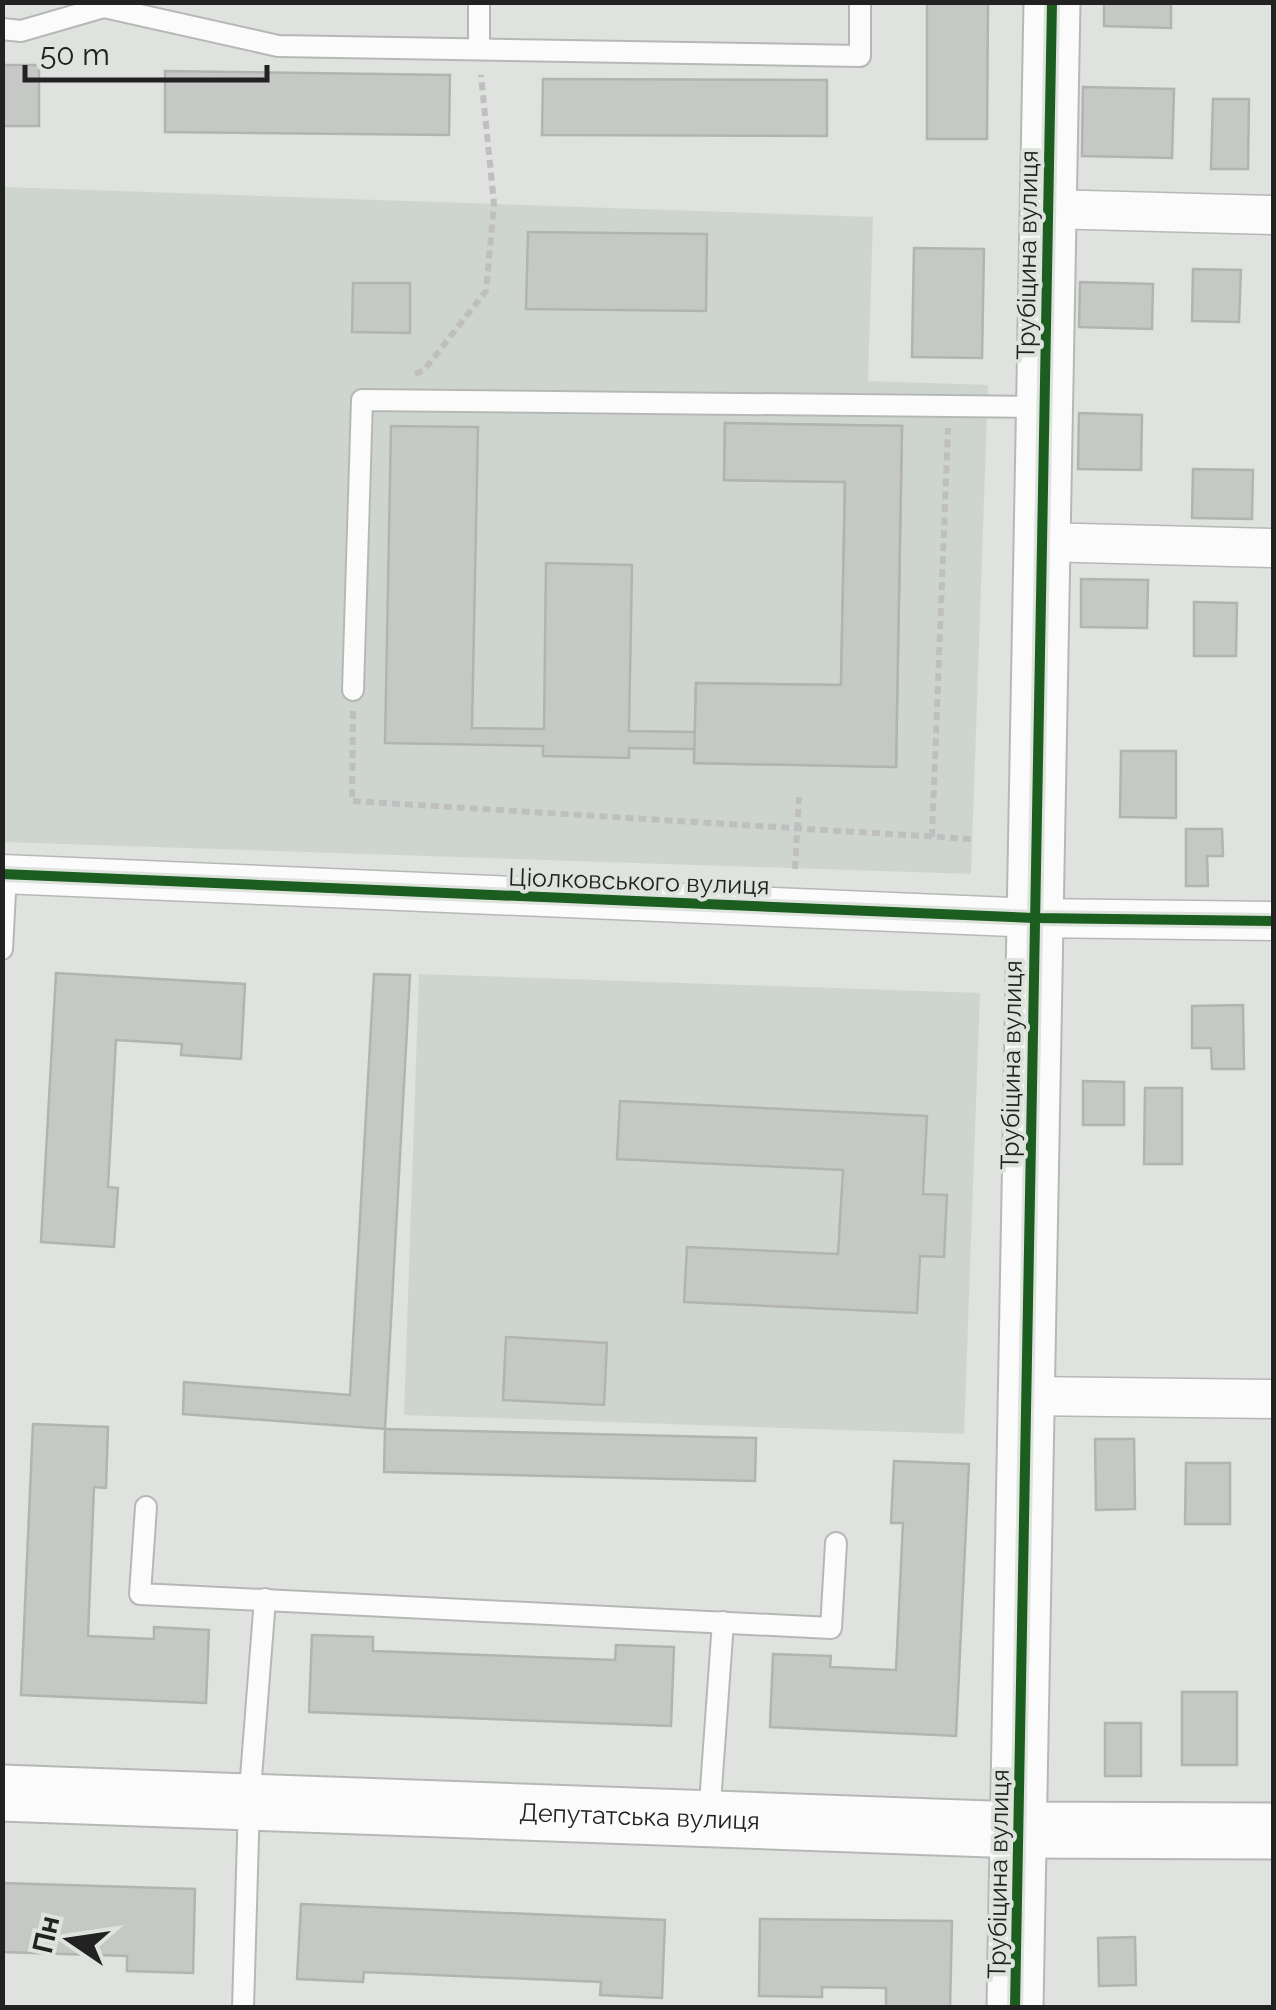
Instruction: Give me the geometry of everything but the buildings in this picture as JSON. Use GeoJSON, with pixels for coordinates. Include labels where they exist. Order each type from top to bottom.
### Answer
{"type":"FeatureCollection","features":[{"type":"Feature","properties":{"kind":"street","name":"Трубіцина вулиця"},"geometry":{"type":"LineString","coordinates":[[1015,2008],[1052,2]]}},
{"type":"Feature","properties":{"kind":"street"},"geometry":{"type":"LineString","coordinates":[[1048,209],[1274,215]]}},
{"type":"Feature","properties":{"kind":"street"},"geometry":{"type":"LineString","coordinates":[[1042,542],[1274,548]]}},
{"type":"Feature","properties":{"kind":"street","name":"Ціолковського вулиця"},"geometry":{"type":"LineString","coordinates":[[4,874],[1034,918],[1274,922]]}},
{"type":"Feature","properties":{"kind":"street"},"geometry":{"type":"LineString","coordinates":[[1026,1396],[1274,1399]]}},
{"type":"Feature","properties":{"kind":"street","name":"Депутатська вулиця"},"geometry":{"type":"LineString","coordinates":[[2,1794],[1018,1830],[1274,1831]]}},
{"type":"Feature","properties":{"kind":"lane"},"geometry":{"type":"LineString","coordinates":[[479,2],[479,49]]}},
{"type":"Feature","properties":{"kind":"lane"},"geometry":{"type":"LineString","coordinates":[[2,30],[21,31],[104,5],[278,46],[860,56],[860,2]]}},
{"type":"Feature","properties":{"kind":"lane"},"geometry":{"type":"LineString","coordinates":[[353,690],[362,400],[1044,407]]}},
{"type":"Feature","properties":{"kind":"lane"},"geometry":{"type":"LineString","coordinates":[[2,949],[4,874]]}},
{"type":"Feature","properties":{"kind":"lane"},"geometry":{"type":"LineString","coordinates":[[146,1507],[140,1594],[831,1628],[836,1543]]}},
{"type":"Feature","properties":{"kind":"lane"},"geometry":{"type":"LineString","coordinates":[[243,2008],[249,1802],[264,1599]]}},
{"type":"Feature","properties":{"kind":"lane"},"geometry":{"type":"LineString","coordinates":[[709,1819],[724,1622]]}},
{"type":"Feature","properties":{"kind":"path"},"geometry":{"type":"LineString","coordinates":[[362,400],[424,370],[486,292],[494,204],[479,49]]}},
{"type":"Feature","properties":{"kind":"path"},"geometry":{"type":"LineString","coordinates":[[932,837],[949,406]]}},
{"type":"Feature","properties":{"kind":"path"},"geometry":{"type":"LineString","coordinates":[[353,690],[352,801],[972,840]]}},
{"type":"Feature","properties":{"kind":"path"},"geometry":{"type":"LineString","coordinates":[[795,869],[799,796]]}},
{"type":"Feature","properties":{"kind":"shaded area"},"geometry":{"type":"Polygon","coordinates":[[[3,187],[873,217],[868,381],[988,385],[971,874],[3,842],[3,187]]]}},
{"type":"Feature","properties":{"kind":"shaded area"},"geometry":{"type":"Polygon","coordinates":[[[419,974],[980,993],[964,1434],[404,1415],[419,974]]]}},
{"type":"Feature","properties":{"kind":"cycle path"},"geometry":{"type":"LineString","coordinates":[[1015,2008],[1052,2]]}},
{"type":"Feature","properties":{"kind":"cycle path"},"geometry":{"type":"LineString","coordinates":[[2,874],[1034,918],[1274,921]]}}]}
